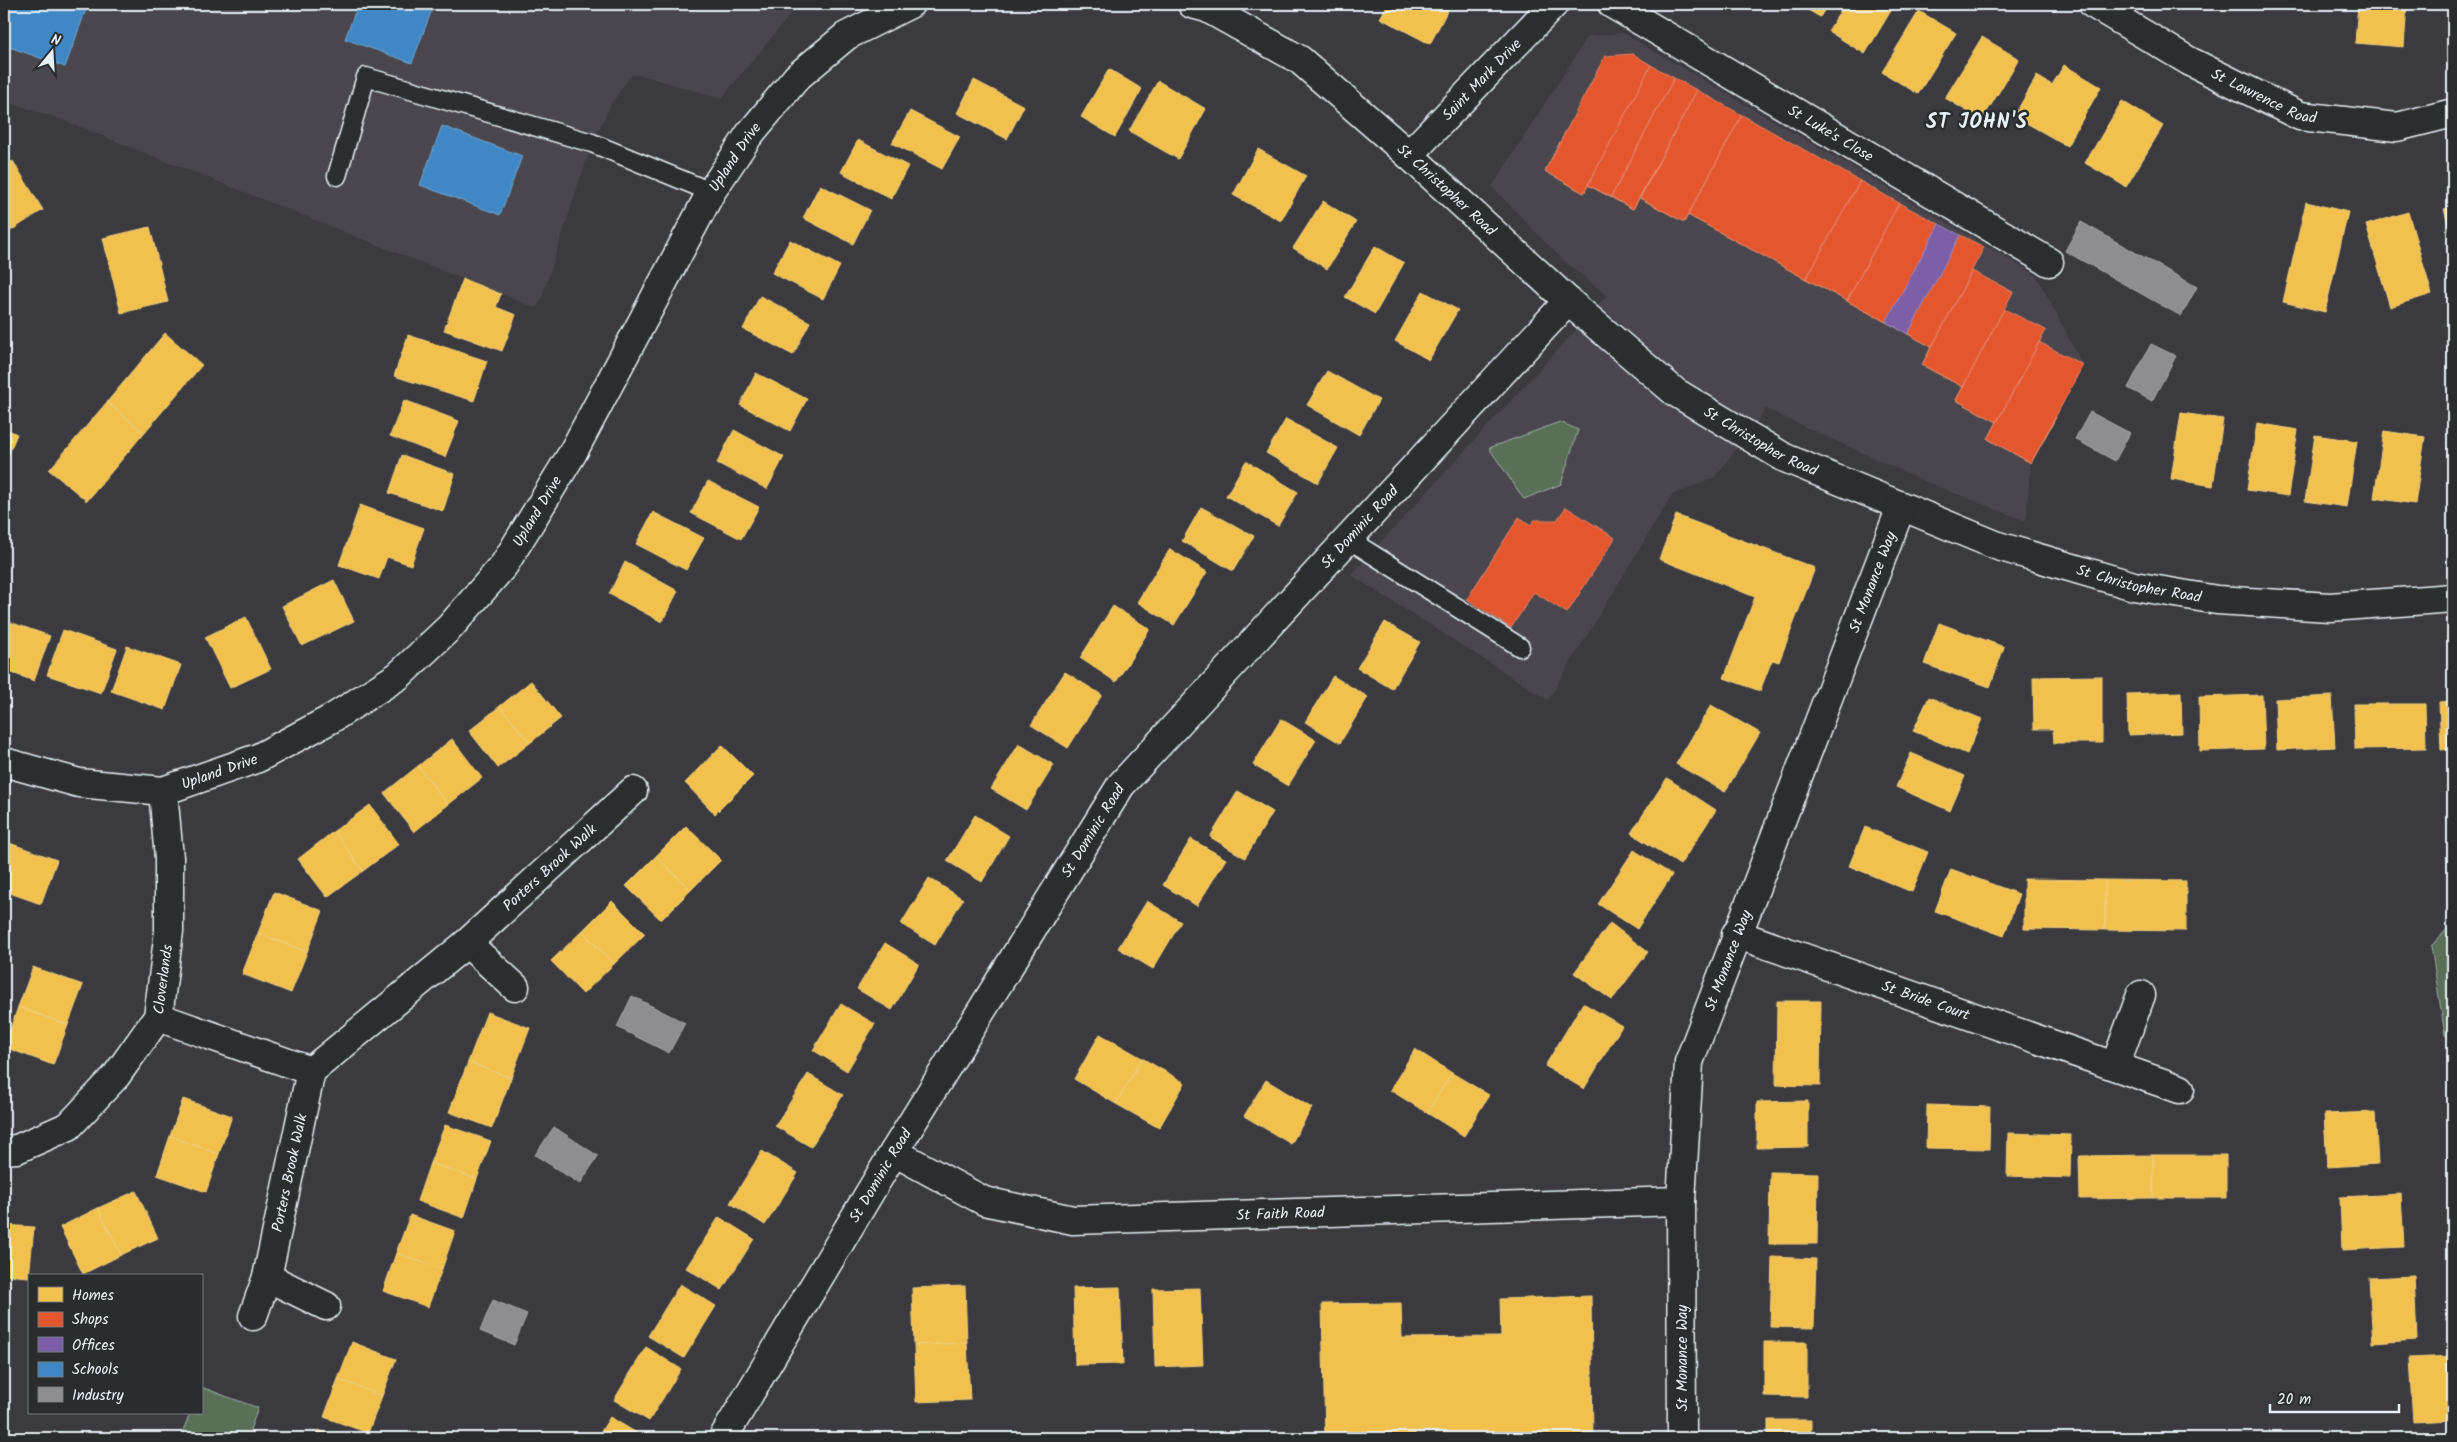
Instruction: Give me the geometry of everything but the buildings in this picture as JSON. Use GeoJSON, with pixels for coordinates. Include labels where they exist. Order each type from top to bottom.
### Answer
{"type":"FeatureCollection","features":[{"type":"Feature","properties":{"kind":"street","name":"Upland Drive"},"geometry":{"type":"LineString","coordinates":[[4,762],[79,783],[164,791],[258,758],[330,719],[398,676],[450,627],[504,565],[572,454],[711,192],[749,135],[797,77],[846,36],[910,4]]}},
{"type":"Feature","properties":{"kind":"street","name":"St Christopher Road"},"geometry":{"type":"LineString","coordinates":[[1192,4],[1207,8],[1300,60],[1409,155],[1568,301],[1675,392],[1785,458],[1998,546],[2134,586],[2217,600],[2330,607],[2453,598]]}},
{"type":"Feature","properties":{"kind":"street","name":"Saint Mark Drive"},"geometry":{"type":"LineString","coordinates":[[1409,155],[1554,4]]}},
{"type":"Feature","properties":{"kind":"street","name":"St Luke's Close"},"geometry":{"type":"LineString","coordinates":[[1612,4],[2050,262]]}},
{"type":"Feature","properties":{"kind":"street","name":"St Lawrence Road"},"geometry":{"type":"LineString","coordinates":[[2092,4],[2189,62],[2300,116],[2396,127],[2453,113]]}},
{"type":"Feature","properties":{"kind":"street","name":"St Dominic Road"},"geometry":{"type":"LineString","coordinates":[[723,1438],[894,1152],[1121,785],[1568,301]]}},
{"type":"Feature","properties":{"kind":"street","name":"St Monance Way"},"geometry":{"type":"LineString","coordinates":[[1682,1438],[1681,1201],[1688,1062],[1901,507]]}},
{"type":"Feature","properties":{"kind":"street","name":"Cloverlands"},"geometry":{"type":"LineString","coordinates":[[4,1150],[17,1149],[69,1126],[116,1076],[158,1017],[169,932],[170,858],[164,791]]}},
{"type":"Feature","properties":{"kind":"street","name":"Porters Brook Walk"},"geometry":{"type":"LineString","coordinates":[[253,1316],[267,1277],[311,1071],[468,943],[633,791]]}},
{"type":"Feature","properties":{"kind":"street","name":"St Bride Court"},"geometry":{"type":"LineString","coordinates":[[1736,934],[2180,1089]]}},
{"type":"Feature","properties":{"kind":"street"},"geometry":{"type":"LineString","coordinates":[[468,943],[515,987]]}},
{"type":"Feature","properties":{"kind":"street"},"geometry":{"type":"LineString","coordinates":[[2115,1066],[2142,995]]}},
{"type":"Feature","properties":{"kind":"street"},"geometry":{"type":"LineString","coordinates":[[158,1017],[311,1071]]}},
{"type":"Feature","properties":{"kind":"street","name":"St Faith Road"},"geometry":{"type":"LineString","coordinates":[[894,1152],[984,1201],[1073,1220],[1681,1201]]}},
{"type":"Feature","properties":{"kind":"street"},"geometry":{"type":"LineString","coordinates":[[267,1277],[326,1306]]}},
{"type":"Feature","properties":{"kind":"lane"},"geometry":{"type":"LineString","coordinates":[[337,176],[366,77],[592,143],[711,192]]}},
{"type":"Feature","properties":{"kind":"lane"},"geometry":{"type":"LineString","coordinates":[[1348,539],[1520,647]]}},
{"type":"Feature","properties":{"kind":"shaded area"},"geometry":{"type":"Polygon","coordinates":[[[4,4],[799,4],[721,99],[642,75],[631,75],[613,101],[592,143],[541,300],[536,308],[60,119],[4,101],[4,4]]]}},
{"type":"Feature","properties":{"kind":"shaded area"},"geometry":{"type":"Polygon","coordinates":[[[1623,33],[2036,275],[2083,365],[2031,463],[2026,521],[1924,481],[1766,409],[1715,477],[1672,495],[1548,700],[1351,575],[1607,296],[1562,259],[1492,187],[1588,36],[1623,33]]]}},
{"type":"Feature","properties":{"kind":"green space"},"geometry":{"type":"Polygon","coordinates":[[[1560,422],[1578,430],[1561,484],[1524,499],[1489,448],[1560,422]]]}},
{"type":"Feature","properties":{"kind":"green space"},"geometry":{"type":"Polygon","coordinates":[[[2453,923],[2453,1041],[2445,1035],[2431,946],[2453,923]]]}},
{"type":"Feature","properties":{"kind":"green space"},"geometry":{"type":"Polygon","coordinates":[[[202,1387],[258,1408],[247,1438],[180,1438],[190,1414],[202,1414],[202,1387]]]}},
{"type":"Feature","properties":{"kind":"district","name":"ST JOHN'S"},"geometry":{"type":"Point","coordinates":[1977,121]}}]}
